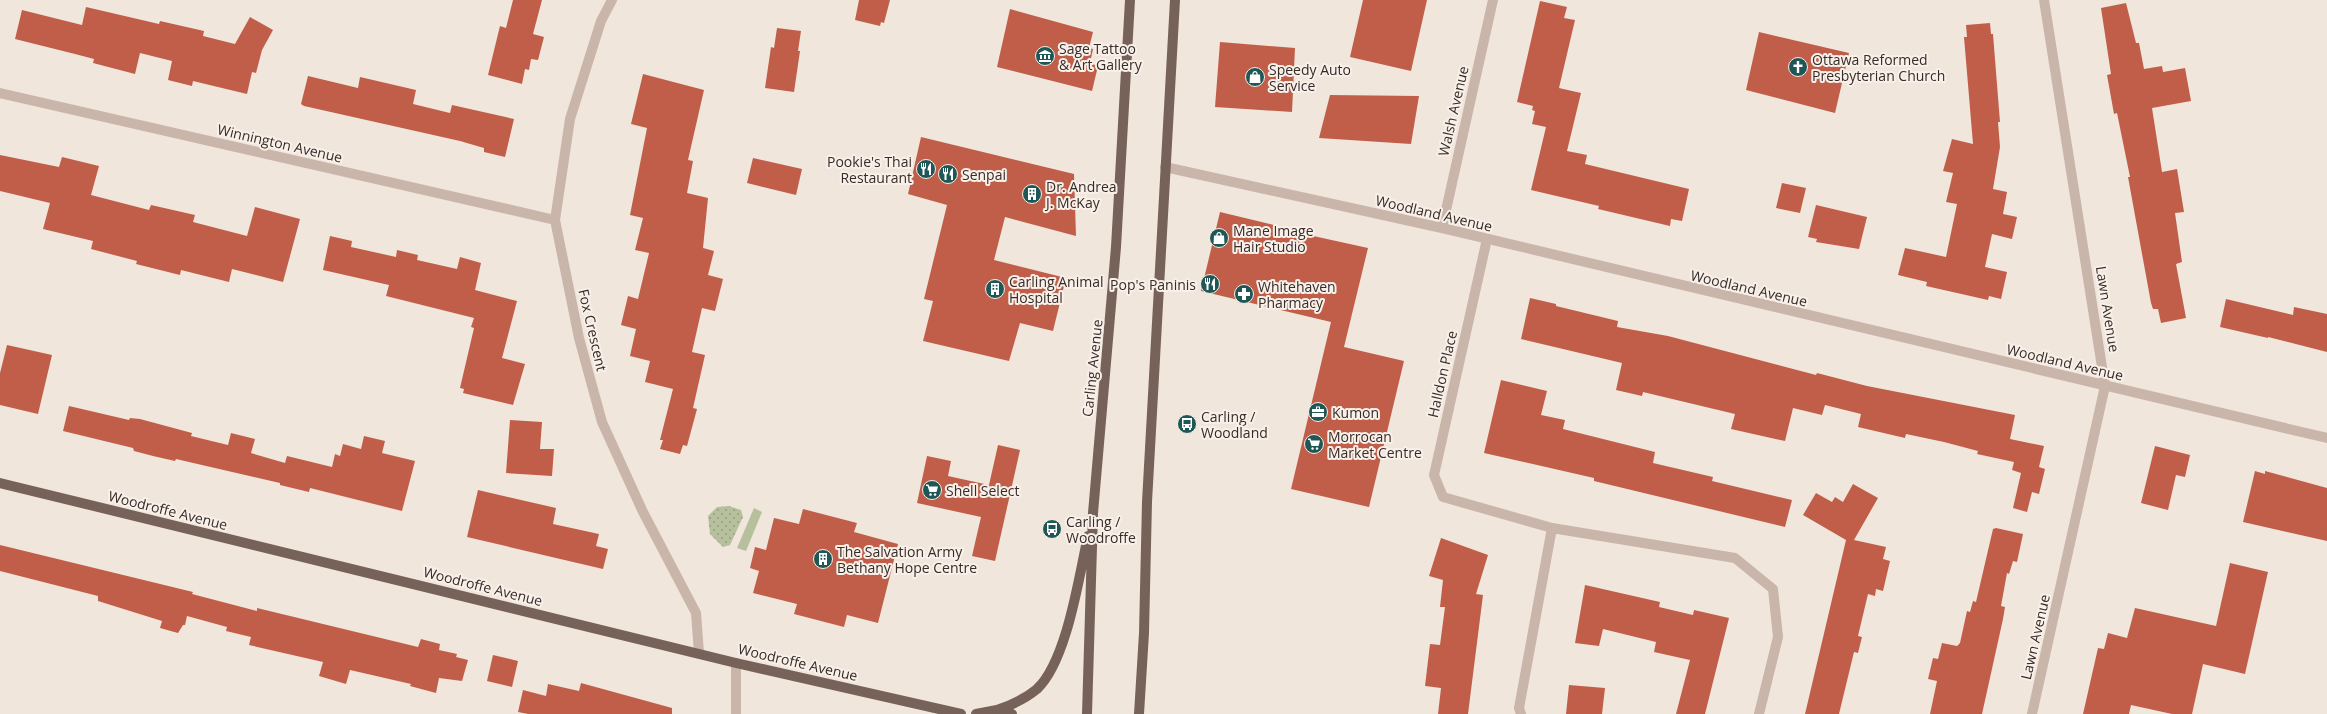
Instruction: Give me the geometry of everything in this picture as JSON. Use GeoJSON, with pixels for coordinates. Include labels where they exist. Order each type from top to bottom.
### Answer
{"type":"FeatureCollection","features":[{"type":"Feature","properties":{"kind":"main road","name":"Carling Avenue"},"geometry":{"type":"LineString","coordinates":[[1087,714],[1093,513],[1116,247],[1130,0]]}},
{"type":"Feature","properties":{"kind":"main road"},"geometry":{"type":"LineString","coordinates":[[1139,714],[1144,633],[1147,502],[1175,0]]}},
{"type":"Feature","properties":{"kind":"main road","name":"Woodroffe Avenue"},"geometry":{"type":"LineString","coordinates":[[0,483],[736,662],[961,714]]}},
{"type":"Feature","properties":{"kind":"main road"},"geometry":{"type":"LineString","coordinates":[[976,714],[1014,705],[1038,688],[1054,663],[1070,617],[1093,513]]}},
{"type":"Feature","properties":{"kind":"main road"},"geometry":{"type":"LineString","coordinates":[[997,710],[1012,714]]}},
{"type":"Feature","properties":{"kind":"street","name":"Fox Crescent"},"geometry":{"type":"LineString","coordinates":[[612,0],[601,21],[570,119],[555,220],[579,338],[602,422],[643,512],[696,613],[699,653]]}},
{"type":"Feature","properties":{"kind":"street","name":"Walsh Avenue"},"geometry":{"type":"LineString","coordinates":[[1442,228],[1493,0]]}},
{"type":"Feature","properties":{"kind":"street","name":"Lawn Avenue"},"geometry":{"type":"LineString","coordinates":[[2032,714],[2105,386],[2044,0]]}},
{"type":"Feature","properties":{"kind":"street","name":"Winnington Avenue"},"geometry":{"type":"LineString","coordinates":[[0,93],[555,220]]}},
{"type":"Feature","properties":{"kind":"street","name":"Woodland Avenue"},"geometry":{"type":"LineString","coordinates":[[1165,167],[1442,228],[2327,438]]}},
{"type":"Feature","properties":{"kind":"street","name":"Halldon Place"},"geometry":{"type":"LineString","coordinates":[[1487,239],[1434,475],[1443,496],[1552,528],[1734,558],[1772,589],[1778,637],[1759,714]]}},
{"type":"Feature","properties":{"kind":"street"},"geometry":{"type":"LineString","coordinates":[[1521,714],[1519,708],[1552,528]]}},
{"type":"Feature","properties":{"kind":"street"},"geometry":{"type":"LineString","coordinates":[[736,662],[736,714]]}},
{"type":"Feature","properties":{"kind":"green space"},"geometry":{"type":"Polygon","coordinates":[[[729,506],[741,510],[743,517],[730,545],[723,547],[710,534],[708,516],[717,507],[729,506]]]}},
{"type":"Feature","properties":{"kind":"green space"},"geometry":{"type":"Polygon","coordinates":[[[754,508],[762,512],[746,551],[737,548],[754,508]]]}},
{"type":"Feature","properties":{"kind":"building"},"geometry":{"type":"Polygon","coordinates":[[[513,0],[542,0],[533,34],[544,37],[538,60],[531,59],[529,70],[525,69],[522,84],[488,75],[500,26],[506,28],[513,0]]]}},
{"type":"Feature","properties":{"kind":"building"},"geometry":{"type":"Polygon","coordinates":[[[859,0],[890,0],[884,23],[881,22],[880,26],[855,20],[859,0]]]}},
{"type":"Feature","properties":{"kind":"building"},"geometry":{"type":"Polygon","coordinates":[[[1363,0],[1427,0],[1411,71],[1350,57],[1363,0]]]}},
{"type":"Feature","properties":{"kind":"building"},"geometry":{"type":"Polygon","coordinates":[[[1540,1],[1567,7],[1564,18],[1575,20],[1559,88],[1581,93],[1567,151],[1587,155],[1585,164],[1689,189],[1682,221],[1671,219],[1670,226],[1598,209],[1599,206],[1531,190],[1546,127],[1532,124],[1535,111],[1532,110],[1533,106],[1517,102],[1540,1]]]}},
{"type":"Feature","properties":{"kind":"building"},"geometry":{"type":"Polygon","coordinates":[[[2126,3],[2136,43],[2139,43],[2144,69],[2162,66],[2163,72],[2185,68],[2191,101],[2152,108],[2162,172],[2177,169],[2184,212],[2175,213],[2182,262],[2176,264],[2186,318],[2161,323],[2158,309],[2153,309],[2151,303],[2128,177],[2130,177],[2117,113],[2114,114],[2107,75],[2111,74],[2101,8],[2126,3]]]}},
{"type":"Feature","properties":{"kind":"building"},"geometry":{"type":"Polygon","coordinates":[[[86,7],[159,24],[160,21],[204,31],[203,36],[235,44],[250,17],[273,30],[262,50],[256,73],[252,72],[247,94],[193,81],[192,86],[168,80],[172,61],[140,53],[135,74],[93,63],[94,59],[15,39],[22,10],[82,25],[86,7]]]}},
{"type":"Feature","properties":{"kind":"building","name":"Sage Tattoo & Art Gallery"},"geometry":{"type":"Polygon","coordinates":[[[1010,9],[1093,32],[1089,48],[1093,49],[1090,63],[1098,66],[1092,91],[997,67],[1010,9]]]}},
{"type":"Feature","properties":{"kind":"building"},"geometry":{"type":"Polygon","coordinates":[[[1990,23],[1991,34],[1993,34],[2000,122],[1998,122],[2000,147],[1993,189],[2007,192],[2003,214],[2017,217],[2012,239],[1992,234],[1985,267],[2007,272],[2001,299],[1989,296],[1988,300],[1926,286],[1927,282],[1898,275],[1905,248],[1946,257],[1957,204],[1946,202],[1953,173],[1943,171],[1952,139],[1973,144],[1964,37],[1967,37],[1966,25],[1990,23]]]}},
{"type":"Feature","properties":{"kind":"building"},"geometry":{"type":"Polygon","coordinates":[[[777,28],[801,31],[798,51],[800,51],[794,92],[765,88],[771,47],[774,48],[777,28]]]}},
{"type":"Feature","properties":{"kind":"building","name":"Ottawa Reformed Presbyterian Church"},"geometry":{"type":"Polygon","coordinates":[[[1759,32],[1849,53],[1835,113],[1746,90],[1759,32]]]}},
{"type":"Feature","properties":{"kind":"building","name":"Speedy Auto Service"},"geometry":{"type":"Polygon","coordinates":[[[1220,42],[1295,48],[1292,112],[1215,107],[1220,42]]]}},
{"type":"Feature","properties":{"kind":"building"},"geometry":{"type":"Polygon","coordinates":[[[643,74],[704,90],[688,160],[693,161],[687,193],[708,198],[703,248],[714,251],[708,275],[723,279],[715,311],[702,308],[692,352],[705,355],[693,408],[697,409],[687,446],[683,445],[680,454],[660,449],[663,440],[660,440],[673,389],[645,382],[650,361],[630,356],[636,329],[621,325],[628,296],[638,299],[649,253],[635,250],[643,218],[630,215],[647,128],[631,124],[643,74]]]}},
{"type":"Feature","properties":{"kind":"building"},"geometry":{"type":"Polygon","coordinates":[[[308,76],[358,88],[360,77],[416,90],[413,104],[450,113],[452,105],[514,119],[505,157],[484,152],[484,148],[460,141],[304,106],[301,104],[308,76]]]}},
{"type":"Feature","properties":{"kind":"building"},"geometry":{"type":"Polygon","coordinates":[[[1330,95],[1419,96],[1411,144],[1319,138],[1330,95]]]}},
{"type":"Feature","properties":{"kind":"building"},"geometry":{"type":"Polygon","coordinates":[[[921,137],[1074,174],[1076,236],[1005,217],[994,260],[1066,278],[1053,331],[1020,323],[1009,361],[923,341],[933,301],[924,299],[947,205],[908,194],[921,137]]]}},
{"type":"Feature","properties":{"kind":"building"},"geometry":{"type":"Polygon","coordinates":[[[0,155],[59,167],[62,157],[99,166],[91,195],[149,210],[151,205],[195,215],[193,222],[247,236],[255,207],[300,219],[283,282],[232,269],[229,282],[181,270],[180,275],[136,264],[137,261],[91,249],[93,241],[43,229],[50,203],[0,191],[0,155]]]}},
{"type":"Feature","properties":{"kind":"building"},"geometry":{"type":"Polygon","coordinates":[[[753,158],[802,169],[796,195],[747,183],[753,158]]]}},
{"type":"Feature","properties":{"kind":"building"},"geometry":{"type":"Polygon","coordinates":[[[1782,183],[1806,188],[1800,213],[1776,208],[1782,183]]]}},
{"type":"Feature","properties":{"kind":"building"},"geometry":{"type":"Polygon","coordinates":[[[1816,205],[1867,217],[1859,249],[1816,242],[1817,239],[1808,237],[1816,205]]]}},
{"type":"Feature","properties":{"kind":"building"},"geometry":{"type":"Polygon","coordinates":[[[1220,212],[1286,228],[1286,230],[1368,248],[1344,347],[1404,361],[1369,507],[1291,489],[1331,322],[1201,291],[1220,212]]]}},
{"type":"Feature","properties":{"kind":"building"},"geometry":{"type":"Polygon","coordinates":[[[330,236],[352,241],[351,247],[396,257],[397,250],[418,255],[417,260],[457,269],[460,257],[481,263],[475,290],[517,301],[502,358],[525,364],[513,405],[463,393],[464,389],[460,388],[474,328],[471,327],[474,318],[386,296],[389,285],[323,270],[330,236]]]}},
{"type":"Feature","properties":{"kind":"building"},"geometry":{"type":"Polygon","coordinates":[[[1530,298],[1618,321],[1617,327],[1668,336],[1816,375],[1817,373],[1867,386],[2015,415],[2010,439],[2044,446],[2039,467],[2045,469],[2039,494],[2032,492],[2027,512],[2013,508],[2021,473],[2012,470],[2014,462],[1977,454],[1978,451],[1944,442],[1906,434],[1905,438],[1858,427],[1861,414],[1825,405],[1822,415],[1793,408],[1785,441],[1731,429],[1735,414],[1643,392],[1642,396],[1616,390],[1622,363],[1521,339],[1530,298]]]}},
{"type":"Feature","properties":{"kind":"building"},"geometry":{"type":"Polygon","coordinates":[[[2226,299],[2293,315],[2294,307],[2327,314],[2327,352],[2220,327],[2226,299]]]}},
{"type":"Feature","properties":{"kind":"building"},"geometry":{"type":"Polygon","coordinates":[[[7,345],[52,355],[38,414],[0,405],[0,373],[7,345]]]}},
{"type":"Feature","properties":{"kind":"building"},"geometry":{"type":"Polygon","coordinates":[[[1501,380],[1547,391],[1541,415],[1565,420],[1563,429],[1655,452],[1653,463],[1713,477],[1712,481],[1792,500],[1785,527],[1594,481],[1594,478],[1484,453],[1501,380]]]}},
{"type":"Feature","properties":{"kind":"building"},"geometry":{"type":"Polygon","coordinates":[[[69,406],[129,420],[130,418],[140,419],[192,433],[191,436],[228,445],[231,433],[255,439],[251,453],[285,463],[287,456],[332,467],[335,454],[340,456],[343,444],[361,449],[364,436],[385,441],[382,453],[415,461],[402,511],[310,488],[309,492],[280,485],[280,483],[176,459],[175,461],[153,456],[134,451],[133,448],[63,431],[69,406]]]}},
{"type":"Feature","properties":{"kind":"building"},"geometry":{"type":"Polygon","coordinates":[[[510,420],[542,422],[540,449],[554,449],[552,476],[506,473],[510,420]]]}},
{"type":"Feature","properties":{"kind":"building"},"geometry":{"type":"Polygon","coordinates":[[[998,445],[1020,450],[995,561],[972,556],[981,517],[917,503],[927,456],[951,461],[948,476],[989,485],[998,445]]]}},
{"type":"Feature","properties":{"kind":"building"},"geometry":{"type":"Polygon","coordinates":[[[2155,446],[2190,455],[2185,477],[2176,475],[2168,510],[2141,503],[2155,446]]]}},
{"type":"Feature","properties":{"kind":"building"},"geometry":{"type":"Polygon","coordinates":[[[2255,471],[2265,474],[2265,471],[2327,488],[2327,541],[2243,522],[2255,471]]]}},
{"type":"Feature","properties":{"kind":"building"},"geometry":{"type":"Polygon","coordinates":[[[1853,484],[1878,498],[1854,540],[1886,547],[1883,559],[1890,561],[1883,591],[1876,589],[1875,596],[1868,594],[1858,636],[1862,637],[1858,653],[1854,652],[1839,714],[1805,714],[1846,540],[1803,515],[1816,493],[1832,502],[1835,497],[1843,502],[1853,484]]]}},
{"type":"Feature","properties":{"kind":"building"},"geometry":{"type":"Polygon","coordinates":[[[478,490],[556,508],[553,524],[599,534],[596,546],[608,549],[603,569],[467,537],[478,490]]]}},
{"type":"Feature","properties":{"kind":"building","name":"The Salvation Army Bethany Hope Centre"},"geometry":{"type":"Polygon","coordinates":[[[803,509],[857,523],[854,532],[898,544],[878,623],[847,615],[844,627],[794,614],[797,604],[753,593],[759,571],[750,568],[755,547],[766,550],[774,518],[799,524],[803,509]]]}},
{"type":"Feature","properties":{"kind":"building"},"geometry":{"type":"Polygon","coordinates":[[[1996,528],[2023,534],[2017,562],[2013,561],[2009,574],[2007,573],[2001,606],[2005,607],[2003,619],[1982,714],[1930,714],[1937,681],[1928,679],[1933,658],[1938,659],[1942,643],[1957,646],[1960,643],[1967,611],[1970,612],[1973,601],[1976,602],[1993,529],[1996,528]]]}},
{"type":"Feature","properties":{"kind":"building"},"geometry":{"type":"Polygon","coordinates":[[[1441,538],[1488,555],[1476,594],[1483,595],[1468,714],[1438,714],[1441,688],[1425,686],[1430,644],[1440,645],[1445,607],[1440,607],[1443,580],[1429,576],[1441,538]]]}},
{"type":"Feature","properties":{"kind":"building"},"geometry":{"type":"Polygon","coordinates":[[[0,545],[193,592],[192,594],[257,611],[257,608],[418,647],[421,639],[440,644],[439,650],[457,654],[456,657],[468,660],[462,681],[439,678],[436,693],[410,686],[411,684],[350,670],[346,684],[319,676],[323,662],[249,645],[251,637],[226,631],[227,627],[187,616],[185,625],[183,625],[178,633],[160,628],[162,621],[98,601],[98,596],[0,571],[0,545]]]}},
{"type":"Feature","properties":{"kind":"building"},"geometry":{"type":"Polygon","coordinates":[[[2230,563],[2268,572],[2245,674],[2203,664],[2192,714],[2172,714],[2131,705],[2129,714],[2083,714],[2098,648],[2104,649],[2108,633],[2127,638],[2135,608],[2216,626],[2230,563]]]}},
{"type":"Feature","properties":{"kind":"building"},"geometry":{"type":"Polygon","coordinates":[[[1585,585],[1660,602],[1659,607],[1693,615],[1694,610],[1729,618],[1705,714],[1676,714],[1690,660],[1654,652],[1656,642],[1603,629],[1599,646],[1575,643],[1585,585]]]}},
{"type":"Feature","properties":{"kind":"building"},"geometry":{"type":"Polygon","coordinates":[[[493,655],[518,661],[512,687],[487,681],[493,655]]]}},
{"type":"Feature","properties":{"kind":"building"},"geometry":{"type":"Polygon","coordinates":[[[581,683],[672,708],[672,714],[528,714],[518,712],[523,690],[546,696],[548,684],[579,691],[581,683]]]}},
{"type":"Feature","properties":{"kind":"building"},"geometry":{"type":"Polygon","coordinates":[[[1569,685],[1605,688],[1602,714],[1566,714],[1569,685]]]}},
{"type":"Feature","properties":{"kind":"place","name":"Sage Tattoo & Art Gallery"},"geometry":{"type":"Point","coordinates":[1045,56]}},
{"type":"Feature","properties":{"kind":"place","name":"Ottawa Reformed Presbyterian Church"},"geometry":{"type":"Point","coordinates":[1798,67]}},
{"type":"Feature","properties":{"kind":"place","name":"Speedy Auto Service"},"geometry":{"type":"Point","coordinates":[1255,77]}},
{"type":"Feature","properties":{"kind":"place","name":"Pookie's Thai Restaurant"},"geometry":{"type":"Point","coordinates":[926,169]}},
{"type":"Feature","properties":{"kind":"place","name":"Senpai"},"geometry":{"type":"Point","coordinates":[948,174]}},
{"type":"Feature","properties":{"kind":"place","name":"Dr. Andrea J. McKay"},"geometry":{"type":"Point","coordinates":[1032,194]}},
{"type":"Feature","properties":{"kind":"place","name":"Mane Image Hair Studio"},"geometry":{"type":"Point","coordinates":[1219,238]}},
{"type":"Feature","properties":{"kind":"place","name":"Pop's Paninis"},"geometry":{"type":"Point","coordinates":[1210,284]}},
{"type":"Feature","properties":{"kind":"place","name":"Carling Animal Hospital"},"geometry":{"type":"Point","coordinates":[995,289]}},
{"type":"Feature","properties":{"kind":"place","name":"Whitehaven Pharmacy"},"geometry":{"type":"Point","coordinates":[1244,294]}},
{"type":"Feature","properties":{"kind":"place","name":"Kumon"},"geometry":{"type":"Point","coordinates":[1318,412]}},
{"type":"Feature","properties":{"kind":"place","name":"Carling / Woodland"},"geometry":{"type":"Point","coordinates":[1187,424]}},
{"type":"Feature","properties":{"kind":"place","name":"Morrocan Market Centre"},"geometry":{"type":"Point","coordinates":[1314,444]}},
{"type":"Feature","properties":{"kind":"place","name":"Shell Select"},"geometry":{"type":"Point","coordinates":[932,490]}},
{"type":"Feature","properties":{"kind":"place","name":"Carling / Woodroffe"},"geometry":{"type":"Point","coordinates":[1052,529]}},
{"type":"Feature","properties":{"kind":"place","name":"The Salvation Army Bethany Hope Centre"},"geometry":{"type":"Point","coordinates":[823,559]}}]}
